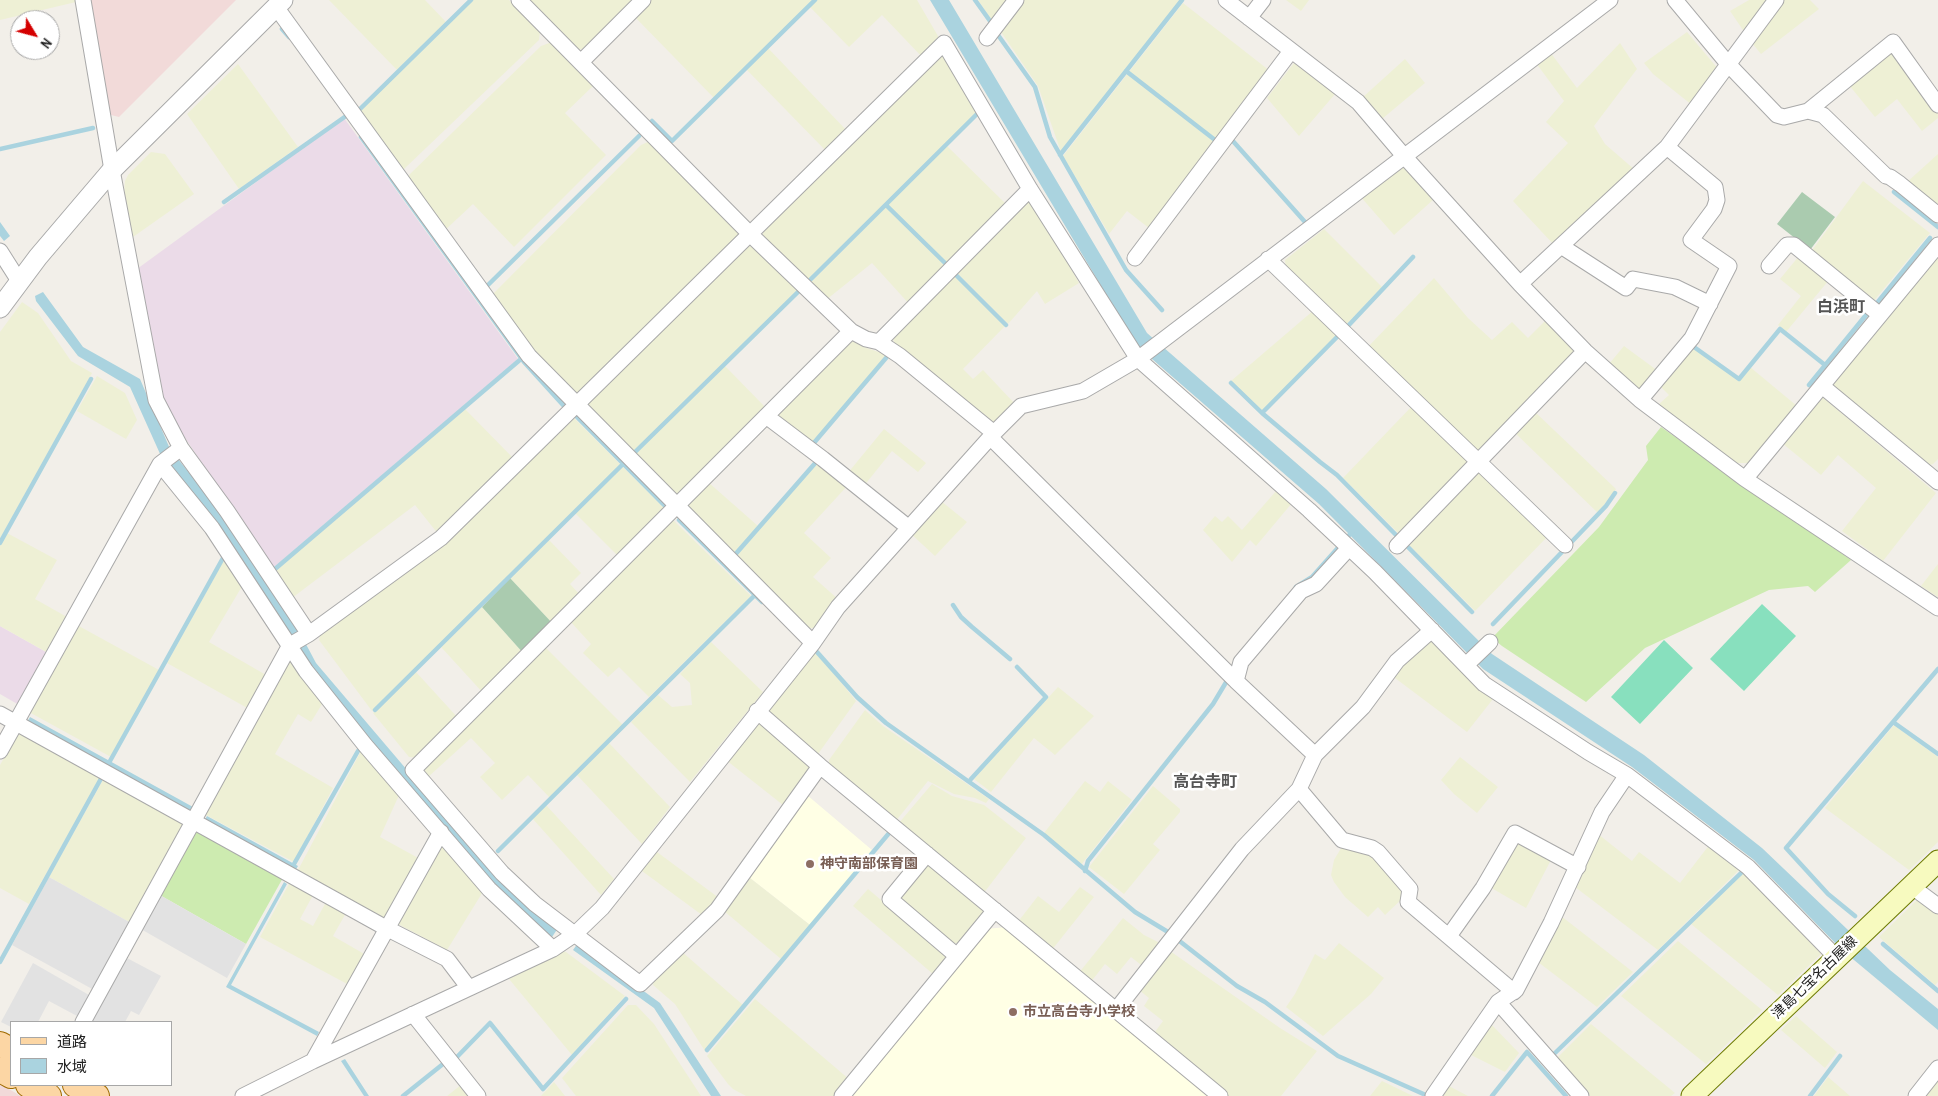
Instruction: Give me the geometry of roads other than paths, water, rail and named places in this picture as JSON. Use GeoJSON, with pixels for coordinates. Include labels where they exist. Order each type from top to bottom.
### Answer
{"type":"FeatureCollection","features":[{"type":"Feature","properties":{"kind":"main road","name":"津島七宝名古屋線"},"geometry":{"type":"LineString","coordinates":[[1692,1096],[1938,861]]}},
{"type":"Feature","properties":{"kind":"main road"},"geometry":{"type":"LineString","coordinates":[[30,1086],[49,1096]]}},
{"type":"Feature","properties":{"kind":"main road"},"geometry":{"type":"LineString","coordinates":[[78,1086],[97,1096]]}},
{"type":"Feature","properties":{"kind":"street"},"geometry":{"type":"LineString","coordinates":[[83,0],[112,170],[156,400],[179,450],[227,511],[299,640],[306,671],[365,745],[489,889],[553,949]]}},
{"type":"Feature","properties":{"kind":"street"},"geometry":{"type":"LineString","coordinates":[[519,0],[750,234],[851,331],[866,339],[879,342],[900,356],[992,435],[1232,677],[1315,755]]}},
{"type":"Feature","properties":{"kind":"street"},"geometry":{"type":"LineString","coordinates":[[581,62],[643,0]]}},
{"type":"Feature","properties":{"kind":"street"},"geometry":{"type":"LineString","coordinates":[[987,38],[1016,0]]}},
{"type":"Feature","properties":{"kind":"street"},"geometry":{"type":"LineString","coordinates":[[1226,0],[1358,102],[1404,156],[1520,284],[1585,351],[1640,400],[1745,479],[1938,608]]}},
{"type":"Feature","properties":{"kind":"street"},"geometry":{"type":"LineString","coordinates":[[1249,18],[1263,0]]}},
{"type":"Feature","properties":{"kind":"street"},"geometry":{"type":"LineString","coordinates":[[243,1096],[313,1061],[553,949],[575,934],[602,908],[813,643],[838,607],[992,435],[1021,406],[1083,391],[1140,357],[1610,0]]}},
{"type":"Feature","properties":{"kind":"street"},"geometry":{"type":"LineString","coordinates":[[1675,0],[1729,65],[1777,115],[1784,117],[1808,111],[1893,42],[1938,105]]}},
{"type":"Feature","properties":{"kind":"street"},"geometry":{"type":"LineString","coordinates":[[1520,284],[1667,147],[1776,0]]}},
{"type":"Feature","properties":{"kind":"street"},"geometry":{"type":"LineString","coordinates":[[0,308],[19,281],[112,170],[279,4],[529,356],[813,643]]}},
{"type":"Feature","properties":{"kind":"street"},"geometry":{"type":"LineString","coordinates":[[84,1021],[299,640],[441,538],[944,43],[1030,189],[1140,357],[1345,544],[1468,663],[1484,684],[1626,775],[1748,867],[1838,956]]}},
{"type":"Feature","properties":{"kind":"street"},"geometry":{"type":"LineString","coordinates":[[1135,258],[1291,50]]}},
{"type":"Feature","properties":{"kind":"street"},"geometry":{"type":"LineString","coordinates":[[1808,111],[1822,115],[1886,176],[1900,184],[1938,215]]}},
{"type":"Feature","properties":{"kind":"street"},"geometry":{"type":"LineString","coordinates":[[1640,400],[1687,346],[1729,266],[1691,240],[1714,209],[1717,200],[1715,186],[1667,147]]}},
{"type":"Feature","properties":{"kind":"street"},"geometry":{"type":"LineString","coordinates":[[879,342],[1030,189]]}},
{"type":"Feature","properties":{"kind":"street"},"geometry":{"type":"LineString","coordinates":[[1769,266],[1787,244],[1794,246],[1880,315]]}},
{"type":"Feature","properties":{"kind":"street"},"geometry":{"type":"LineString","coordinates":[[1745,479],[1938,245]]}},
{"type":"Feature","properties":{"kind":"street"},"geometry":{"type":"LineString","coordinates":[[1561,246],[1626,288],[1633,279],[1675,287],[1710,304]]}},
{"type":"Feature","properties":{"kind":"street"},"geometry":{"type":"LineString","coordinates":[[0,251],[19,281]]}},
{"type":"Feature","properties":{"kind":"street"},"geometry":{"type":"LineString","coordinates":[[1268,258],[1565,545]]}},
{"type":"Feature","properties":{"kind":"street"},"geometry":{"type":"LineString","coordinates":[[820,766],[718,910],[640,984],[535,904],[502,873],[413,770],[851,331]]}},
{"type":"Feature","properties":{"kind":"street"},"geometry":{"type":"LineString","coordinates":[[1397,546],[1585,351]]}},
{"type":"Feature","properties":{"kind":"street"},"geometry":{"type":"LineString","coordinates":[[1822,386],[1938,482]]}},
{"type":"Feature","properties":{"kind":"street"},"geometry":{"type":"LineString","coordinates":[[766,416],[909,528]]}},
{"type":"Feature","properties":{"kind":"street"},"geometry":{"type":"LineString","coordinates":[[0,751],[161,462],[179,450]]}},
{"type":"Feature","properties":{"kind":"street"},"geometry":{"type":"LineString","coordinates":[[161,462],[299,640]]}},
{"type":"Feature","properties":{"kind":"street"},"geometry":{"type":"LineString","coordinates":[[1232,677],[1241,662],[1301,591],[1316,584],[1345,544]]}},
{"type":"Feature","properties":{"kind":"street"},"geometry":{"type":"LineString","coordinates":[[1116,1010],[1242,849],[1299,789],[1315,755],[1363,707],[1397,661],[1432,630]]}},
{"type":"Feature","properties":{"kind":"street"},"geometry":{"type":"LineString","coordinates":[[1468,663],[1487,644]]}},
{"type":"Feature","properties":{"kind":"street"},"geometry":{"type":"LineString","coordinates":[[757,711],[820,766],[1220,1096]]}},
{"type":"Feature","properties":{"kind":"street"},"geometry":{"type":"LineString","coordinates":[[0,714],[386,928],[447,959],[469,988]]}},
{"type":"Feature","properties":{"kind":"street"},"geometry":{"type":"LineString","coordinates":[[1434,1095],[1498,1002],[1514,992],[1551,924],[1602,812],[1626,775]]}},
{"type":"Feature","properties":{"kind":"street"},"geometry":{"type":"LineString","coordinates":[[1299,789],[1342,840],[1372,848],[1378,852],[1410,889],[1408,902],[1514,992]]}},
{"type":"Feature","properties":{"kind":"street"},"geometry":{"type":"LineString","coordinates":[[313,1061],[441,832]]}},
{"type":"Feature","properties":{"kind":"street"},"geometry":{"type":"LineString","coordinates":[[1449,936],[1483,888],[1515,833],[1578,867]]}},
{"type":"Feature","properties":{"kind":"street"},"geometry":{"type":"LineString","coordinates":[[927,854],[890,899],[957,956]]}},
{"type":"Feature","properties":{"kind":"street"},"geometry":{"type":"LineString","coordinates":[[1911,886],[1938,906]]}},
{"type":"Feature","properties":{"kind":"street"},"geometry":{"type":"LineString","coordinates":[[842,1096],[995,910]]}},
{"type":"Feature","properties":{"kind":"street"},"geometry":{"type":"LineString","coordinates":[[1498,1002],[1581,1096]]}},
{"type":"Feature","properties":{"kind":"street"},"geometry":{"type":"LineString","coordinates":[[413,1014],[478,1096]]}},
{"type":"Feature","properties":{"kind":"street"},"geometry":{"type":"LineString","coordinates":[[1916,1096],[1938,1068]]}},
{"type":"Feature","properties":{"kind":"water"},"geometry":{"type":"Polygon","coordinates":[[[930,0],[949,0],[1147,333],[1326,489],[1492,654],[1644,755],[1762,848],[1890,970],[1938,1009],[1938,1030],[1842,950],[1754,860],[1632,767],[1483,669],[1319,504],[1137,346],[930,0]]]}},
{"type":"Feature","properties":{"kind":"water"},"geometry":{"type":"Polygon","coordinates":[[[0,222],[10,236],[4,241],[0,236],[0,222]]]}},
{"type":"Feature","properties":{"kind":"water"},"geometry":{"type":"Polygon","coordinates":[[[43,292],[83,347],[140,379],[170,449],[222,514],[300,633],[316,663],[498,877],[558,928],[552,937],[529,920],[491,883],[309,667],[161,456],[130,387],[78,356],[36,301],[35,296],[43,292]]]}},
{"type":"Feature","properties":{"kind":"water"},"geometry":{"type":"Polygon","coordinates":[[[30,717],[193,807],[190,812],[27,722],[30,717]]]}},
{"type":"Feature","properties":{"kind":"water"},"geometry":{"type":"Polygon","coordinates":[[[207,816],[298,866],[295,871],[204,821],[207,816]]]}},
{"type":"Feature","properties":{"kind":"water"},"geometry":{"type":"Polygon","coordinates":[[[284,882],[287,884],[231,985],[319,1032],[317,1036],[226,987],[284,882]]]}},
{"type":"Feature","properties":{"kind":"water"},"geometry":{"type":"Polygon","coordinates":[[[578,943],[660,1003],[721,1096],[711,1096],[654,1008],[573,950],[578,943]]]}},
{"type":"Feature","properties":{"kind":"water"},"geometry":{"type":"Polygon","coordinates":[[[345,1059],[369,1096],[364,1096],[341,1061],[345,1059]]]}},
{"type":"Feature","properties":{"kind":"waterway"},"geometry":{"type":"LineString","coordinates":[[359,110],[471,0]]}},
{"type":"Feature","properties":{"kind":"waterway"},"geometry":{"type":"LineString","coordinates":[[651,122],[672,141],[815,0]]}},
{"type":"Feature","properties":{"kind":"waterway"},"geometry":{"type":"LineString","coordinates":[[975,0],[990,21]]}},
{"type":"Feature","properties":{"kind":"waterway"},"geometry":{"type":"LineString","coordinates":[[1060,155],[1182,0]]}},
{"type":"Feature","properties":{"kind":"waterway"},"geometry":{"type":"LineString","coordinates":[[282,29],[289,37]]}},
{"type":"Feature","properties":{"kind":"waterway"},"geometry":{"type":"LineString","coordinates":[[998,35],[1035,87],[1050,137],[1126,270],[1162,310]]}},
{"type":"Feature","properties":{"kind":"waterway"},"geometry":{"type":"LineString","coordinates":[[1126,71],[1215,140]]}},
{"type":"Feature","properties":{"kind":"waterway"},"geometry":{"type":"LineString","coordinates":[[811,279],[977,114]]}},
{"type":"Feature","properties":{"kind":"waterway"},"geometry":{"type":"LineString","coordinates":[[224,202],[346,116]]}},
{"type":"Feature","properties":{"kind":"waterway"},"geometry":{"type":"LineString","coordinates":[[0,149],[93,128]]}},
{"type":"Feature","properties":{"kind":"waterway"},"geometry":{"type":"LineString","coordinates":[[488,285],[639,136]]}},
{"type":"Feature","properties":{"kind":"waterway"},"geometry":{"type":"LineString","coordinates":[[361,137],[524,362],[563,405]]}},
{"type":"Feature","properties":{"kind":"waterway"},"geometry":{"type":"LineString","coordinates":[[1232,140],[1305,222]]}},
{"type":"Feature","properties":{"kind":"waterway"},"geometry":{"type":"LineString","coordinates":[[1894,192],[1938,227]]}},
{"type":"Feature","properties":{"kind":"waterway"},"geometry":{"type":"LineString","coordinates":[[886,205],[947,265]]}},
{"type":"Feature","properties":{"kind":"waterway"},"geometry":{"type":"LineString","coordinates":[[1877,303],[1930,238]]}},
{"type":"Feature","properties":{"kind":"waterway"},"geometry":{"type":"LineString","coordinates":[[1348,326],[1413,257]]}},
{"type":"Feature","properties":{"kind":"waterway"},"geometry":{"type":"LineString","coordinates":[[954,273],[1006,325]]}},
{"type":"Feature","properties":{"kind":"waterway"},"geometry":{"type":"LineString","coordinates":[[632,455],[798,292]]}},
{"type":"Feature","properties":{"kind":"waterway"},"geometry":{"type":"LineString","coordinates":[[1809,385],[1866,315]]}},
{"type":"Feature","properties":{"kind":"waterway"},"geometry":{"type":"LineString","coordinates":[[1694,347],[1739,379],[1780,329],[1825,365]]}},
{"type":"Feature","properties":{"kind":"waterway"},"geometry":{"type":"LineString","coordinates":[[1262,413],[1338,336]]}},
{"type":"Feature","properties":{"kind":"waterway"},"geometry":{"type":"LineString","coordinates":[[813,444],[886,358]]}},
{"type":"Feature","properties":{"kind":"waterway"},"geometry":{"type":"LineString","coordinates":[[275,569],[521,359]]}},
{"type":"Feature","properties":{"kind":"waterway"},"geometry":{"type":"LineString","coordinates":[[0,543],[91,379]]}},
{"type":"Feature","properties":{"kind":"waterway"},"geometry":{"type":"LineString","coordinates":[[1231,383],[1262,413],[1337,475],[1397,536]]}},
{"type":"Feature","properties":{"kind":"waterway"},"geometry":{"type":"LineString","coordinates":[[577,417],[664,505]]}},
{"type":"Feature","properties":{"kind":"waterway"},"geometry":{"type":"LineString","coordinates":[[733,557],[817,461]]}},
{"type":"Feature","properties":{"kind":"waterway"},"geometry":{"type":"LineString","coordinates":[[375,710],[623,464]]}},
{"type":"Feature","properties":{"kind":"waterway"},"geometry":{"type":"LineString","coordinates":[[1493,624],[1606,506],[1615,493]]}},
{"type":"Feature","properties":{"kind":"waterway"},"geometry":{"type":"LineString","coordinates":[[679,520],[762,602]]}},
{"type":"Feature","properties":{"kind":"waterway"},"geometry":{"type":"LineString","coordinates":[[1296,587],[1312,577],[1352,532]]}},
{"type":"Feature","properties":{"kind":"waterway"},"geometry":{"type":"LineString","coordinates":[[1405,544],[1472,612]]}},
{"type":"Feature","properties":{"kind":"waterway"},"geometry":{"type":"LineString","coordinates":[[110,761],[223,558]]}},
{"type":"Feature","properties":{"kind":"waterway"},"geometry":{"type":"LineString","coordinates":[[498,851],[755,595]]}},
{"type":"Feature","properties":{"kind":"waterway"},"geometry":{"type":"LineString","coordinates":[[953,605],[961,617],[1010,659]]}},
{"type":"Feature","properties":{"kind":"waterway"},"geometry":{"type":"LineString","coordinates":[[817,652],[857,697],[886,723],[1044,835],[1135,912],[1168,932],[1237,986],[1265,1002],[1338,1056],[1428,1096]]}},
{"type":"Feature","properties":{"kind":"waterway"},"geometry":{"type":"LineString","coordinates":[[971,779],[1046,697],[1017,667]]}},
{"type":"Feature","properties":{"kind":"waterway"},"geometry":{"type":"LineString","coordinates":[[1855,916],[1828,894],[1786,848],[1938,669]]}},
{"type":"Feature","properties":{"kind":"waterway"},"geometry":{"type":"LineString","coordinates":[[1085,871],[1088,861],[1213,704],[1228,679]]}},
{"type":"Feature","properties":{"kind":"waterway"},"geometry":{"type":"LineString","coordinates":[[1893,722],[1938,754]]}},
{"type":"Feature","properties":{"kind":"waterway"},"geometry":{"type":"LineString","coordinates":[[294,864],[358,751]]}},
{"type":"Feature","properties":{"kind":"waterway"},"geometry":{"type":"LineString","coordinates":[[0,962],[103,775]]}},
{"type":"Feature","properties":{"kind":"waterway"},"geometry":{"type":"LineString","coordinates":[[707,1050],[890,832]]}},
{"type":"Feature","properties":{"kind":"waterway"},"geometry":{"type":"LineString","coordinates":[[1555,1053],[1741,873]]}},
{"type":"Feature","properties":{"kind":"waterway"},"geometry":{"type":"LineString","coordinates":[[1883,944],[1938,991]]}},
{"type":"Feature","properties":{"kind":"waterway"},"geometry":{"type":"LineString","coordinates":[[455,1059],[490,1023],[543,1089],[626,999]]}},
{"type":"Feature","properties":{"kind":"waterway"},"geometry":{"type":"LineString","coordinates":[[1492,1096],[1527,1052],[1566,1096]]}},
{"type":"Feature","properties":{"kind":"waterway"},"geometry":{"type":"LineString","coordinates":[[1810,1096],[1840,1056]]}},
{"type":"Feature","properties":{"kind":"waterway"},"geometry":{"type":"LineString","coordinates":[[403,1096],[443,1064]]}},
{"type":"Feature","properties":{"kind":"place","name":"神守南部保育園"},"geometry":{"type":"Point","coordinates":[810,864]}},
{"type":"Feature","properties":{"kind":"place","name":"市立高台寺小学校"},"geometry":{"type":"Point","coordinates":[1013,1012]}},
{"type":"Feature","properties":{"kind":"district","name":"白浜町"},"geometry":{"type":"Point","coordinates":[1841,308]}},
{"type":"Feature","properties":{"kind":"district","name":"高台寺町"},"geometry":{"type":"Point","coordinates":[1205,783]}}]}
